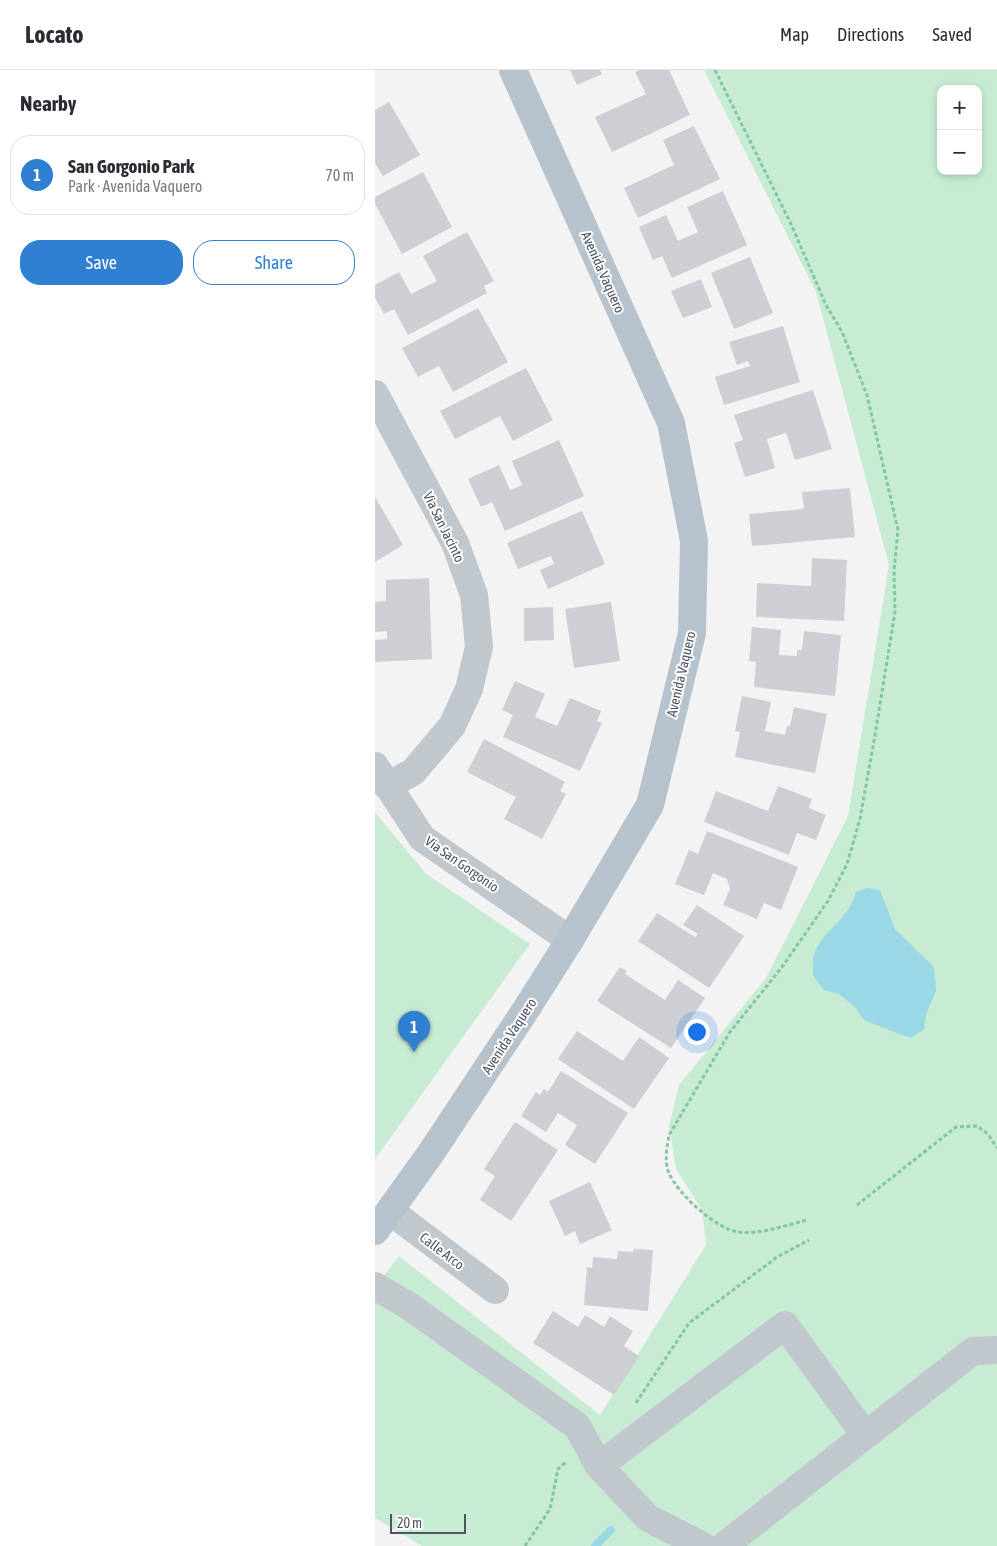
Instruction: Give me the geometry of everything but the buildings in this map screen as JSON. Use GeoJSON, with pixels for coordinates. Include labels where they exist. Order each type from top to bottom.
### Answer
{"type":"FeatureCollection","features":[{"type":"Feature","properties":{"kind":"main road","name":"Avenida Vaquero"},"geometry":{"type":"LineString","coordinates":[[382,1221],[431,1152],[571,940],[650,805],[692,633],[694,541],[671,423],[513,70]]}},
{"type":"Feature","properties":{"kind":"street","name":"Via San Jacinto"},"geometry":{"type":"LineString","coordinates":[[375,394],[455,543],[474,595],[479,647],[469,689],[452,726],[413,772],[381,776]]}},
{"type":"Feature","properties":{"kind":"street","name":"Via San Gorgonio"},"geometry":{"type":"LineString","coordinates":[[381,776],[422,838],[571,940]]}},
{"type":"Feature","properties":{"kind":"street","name":"Calle Arco"},"geometry":{"type":"LineString","coordinates":[[382,1221],[495,1290]]}},
{"type":"Feature","properties":{"kind":"street"},"geometry":{"type":"LineString","coordinates":[[375,1286],[409,1306],[577,1426],[593,1455],[648,1518],[703,1546]]}},
{"type":"Feature","properties":{"kind":"street"},"geometry":{"type":"LineString","coordinates":[[593,1455],[785,1325],[865,1436]]}},
{"type":"Feature","properties":{"kind":"street"},"geometry":{"type":"LineString","coordinates":[[724,1546],[973,1351],[997,1350]]}},
{"type":"Feature","properties":{"kind":"path"},"geometry":{"type":"LineString","coordinates":[[715,70],[791,224],[860,377],[867,395],[898,530],[894,571],[895,612],[887,668],[860,819],[847,864],[827,901],[782,967],[730,1032],[669,1135],[668,1172],[676,1185],[698,1208],[722,1226],[738,1232],[758,1232],[807,1220]]}},
{"type":"Feature","properties":{"kind":"path"},"geometry":{"type":"LineString","coordinates":[[857,1205],[956,1127],[977,1126],[987,1134],[997,1148]]}},
{"type":"Feature","properties":{"kind":"path"},"geometry":{"type":"LineString","coordinates":[[634,1407],[689,1323],[777,1257],[809,1240]]}},
{"type":"Feature","properties":{"kind":"path"},"geometry":{"type":"LineString","coordinates":[[525,1546],[550,1510],[558,1469],[593,1455]]}},
{"type":"Feature","properties":{"kind":"green space"},"geometry":{"type":"Polygon","coordinates":[[[704,70],[997,70],[997,1546],[422,1546],[375,1518],[375,1287],[399,1256],[600,1415],[706,1245],[702,1210],[676,1169],[669,1126],[679,1085],[766,978],[848,816],[889,565],[816,292],[704,70]]]}},
{"type":"Feature","properties":{"kind":"green space"},"geometry":{"type":"Polygon","coordinates":[[[375,812],[426,874],[530,944],[375,1159],[375,812]]]}},
{"type":"Feature","properties":{"kind":"water"},"geometry":{"type":"Polygon","coordinates":[[[867,888],[880,890],[895,929],[934,967],[936,991],[926,1014],[924,1030],[910,1038],[864,1020],[855,1007],[839,994],[824,990],[813,976],[813,958],[819,944],[848,910],[856,892],[867,888]]]}},
{"type":"Feature","properties":{"kind":"waterway"},"geometry":{"type":"LineString","coordinates":[[595,1546],[611,1530]]}},
{"type":"Feature","properties":{"kind":"place","name":"San Gorgonio Park"},"geometry":{"type":"Point","coordinates":[414,1052]}}]}
